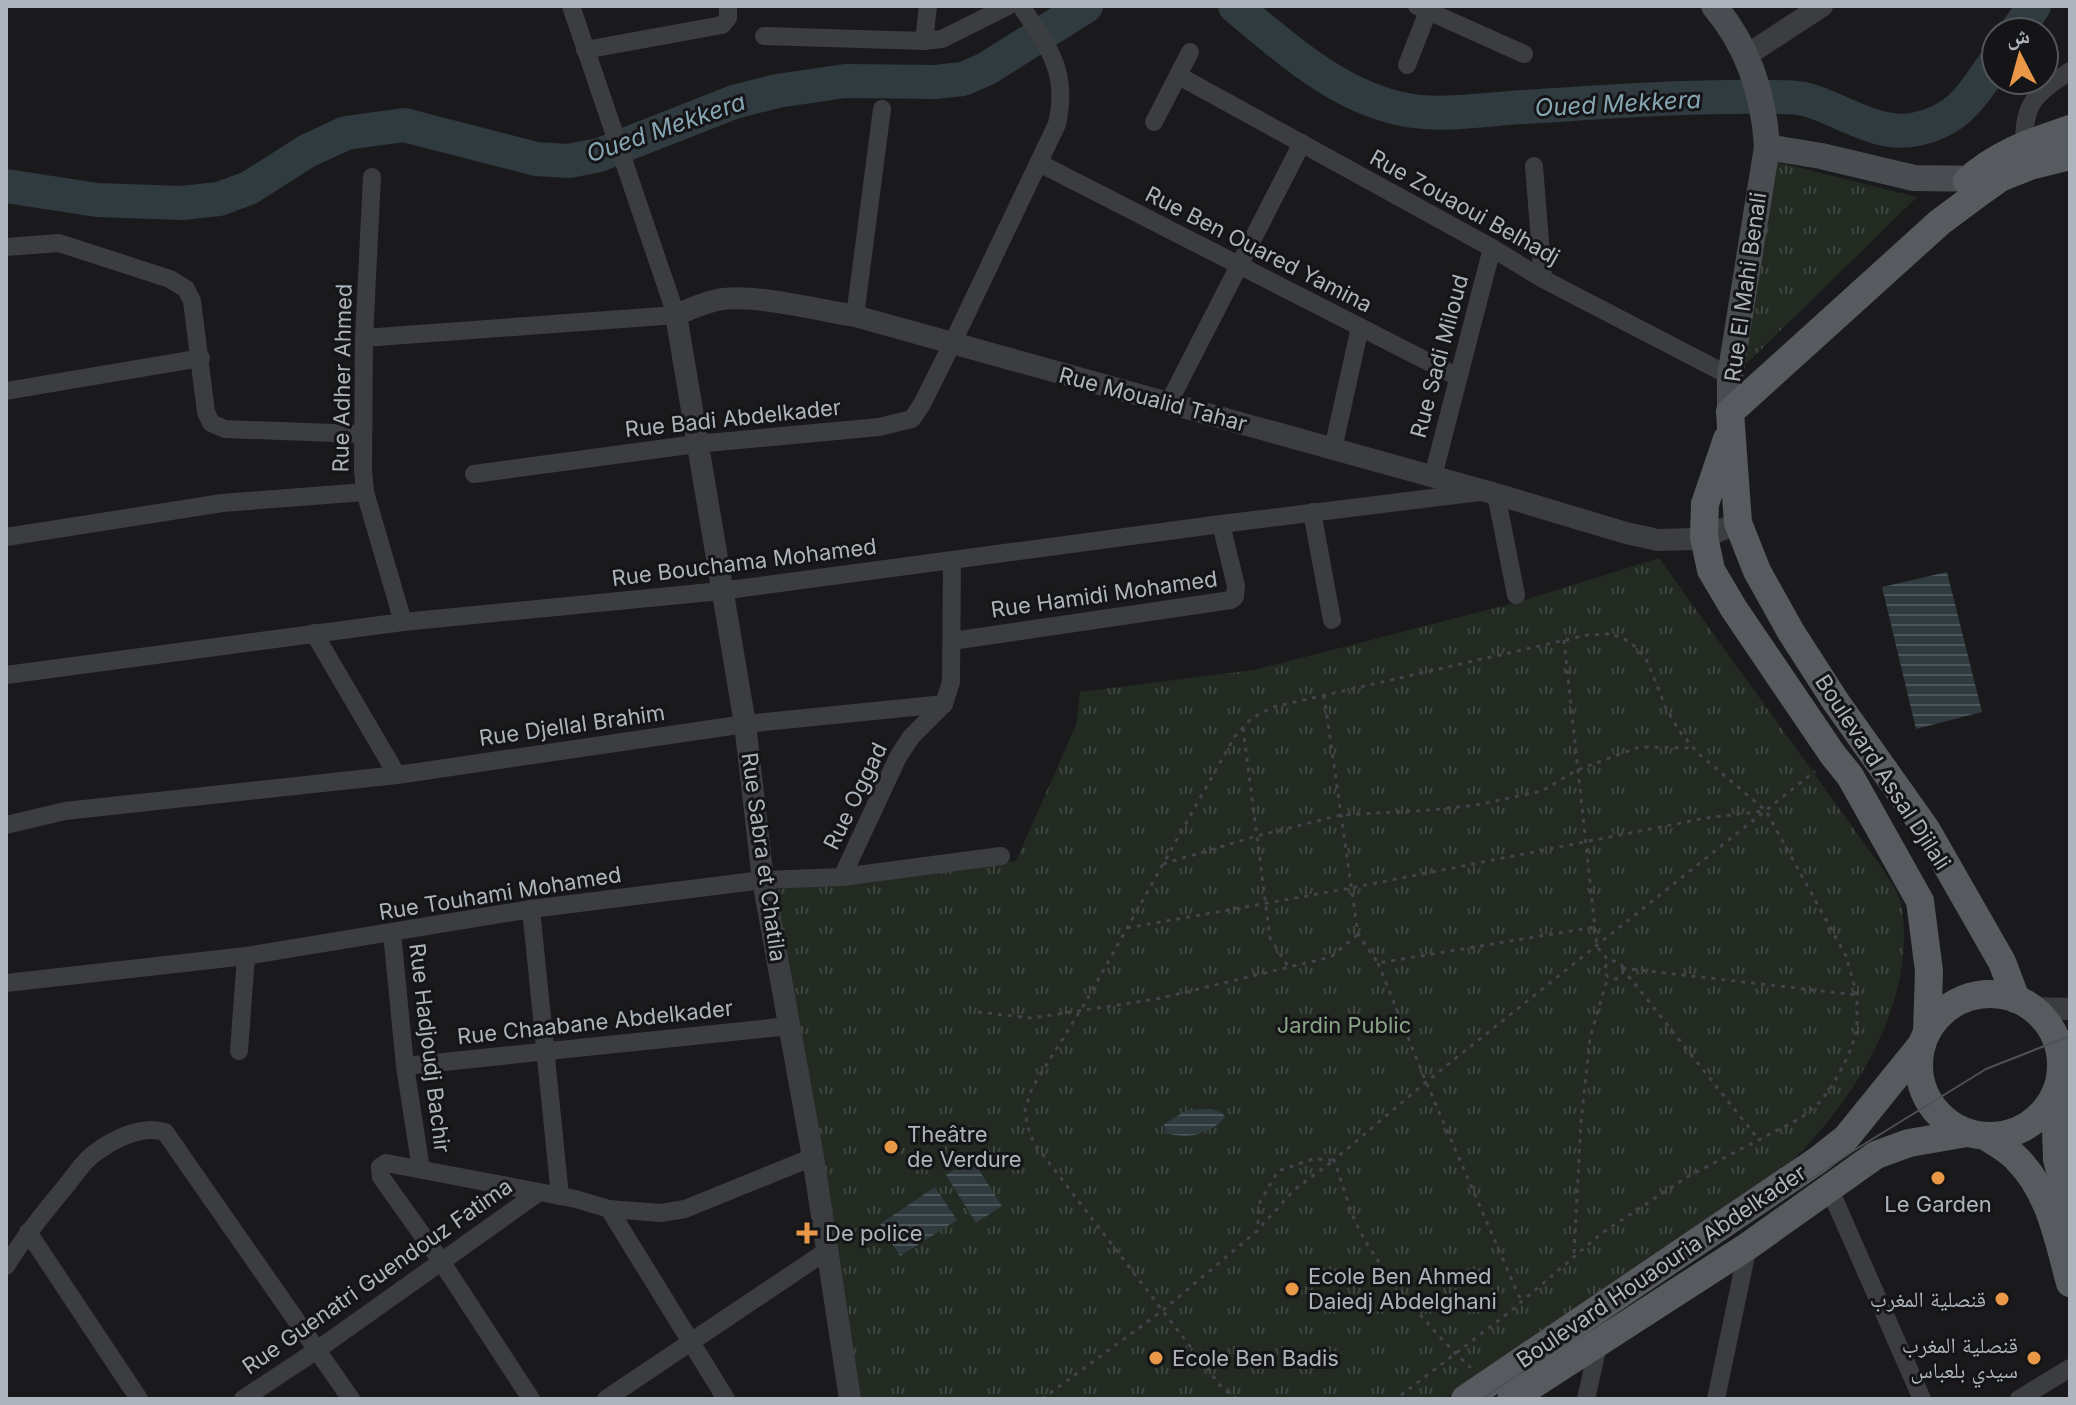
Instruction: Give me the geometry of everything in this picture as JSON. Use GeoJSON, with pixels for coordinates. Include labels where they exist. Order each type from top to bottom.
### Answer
{"type":"FeatureCollection","features":[{"type":"Feature","properties":{"kind":"main road"},"geometry":{"type":"LineString","coordinates":[[1714,6],[1731,27],[1748,59],[1766,139],[1821,156],[1914,178],[2000,178]]}},
{"type":"Feature","properties":{"kind":"main road"},"geometry":{"type":"LineString","coordinates":[[1940,222],[1968,180],[1988,163],[2017,148],[2070,129]]}},
{"type":"Feature","properties":{"kind":"main road","name":"Rue El Mahi Benali"},"geometry":{"type":"LineString","coordinates":[[1730,420],[1730,376],[1766,139]]}},
{"type":"Feature","properties":{"kind":"main road"},"geometry":{"type":"LineString","coordinates":[[1893,174],[2017,148]]}},
{"type":"Feature","properties":{"kind":"main road"},"geometry":{"type":"LineString","coordinates":[[2070,156],[2030,166],[2000,178],[1940,222],[1730,420],[1705,504],[1704,537],[1711,570],[1734,609],[1850,776],[1920,901],[1928,957],[1924,1038],[1919,1059],[1923,1090],[1930,1104],[1945,1120],[2016,1157],[2039,1188],[2053,1220],[2070,1283]]}},
{"type":"Feature","properties":{"kind":"main road","name":"Boulevard Assal Djilali"},"geometry":{"type":"LineString","coordinates":[[1730,420],[1738,523],[1757,571],[1861,738],[1926,829],[2025,1004]]}},
{"type":"Feature","properties":{"kind":"main road"},"geometry":{"type":"LineString","coordinates":[[1775,667],[1798,641]]}},
{"type":"Feature","properties":{"kind":"main road"},"geometry":{"type":"LineString","coordinates":[[1833,755],[1861,738]]}},
{"type":"Feature","properties":{"kind":"main road"},"geometry":{"type":"LineString","coordinates":[[1924,1038],[1939,1015],[1956,1002],[1976,995],[1996,994],[2025,1004],[2048,1022],[2058,1040],[2066,1060],[2055,1096],[2046,1110],[2020,1131],[1977,1135]]}},
{"type":"Feature","properties":{"kind":"main road","name":"Boulevard Houaouria Abdelkader"},"geometry":{"type":"LineString","coordinates":[[1476,1391],[1846,1138],[1924,1038]]}},
{"type":"Feature","properties":{"kind":"main road"},"geometry":{"type":"LineString","coordinates":[[2055,1096],[2057,1159],[2070,1211]]}},
{"type":"Feature","properties":{"kind":"main road","name":"Boulevard Houaouria Abdelkader"},"geometry":{"type":"LineString","coordinates":[[1511,1399],[1748,1246],[1876,1155],[1894,1147],[1977,1135]]}},
{"type":"Feature","properties":{"kind":"street"},"geometry":{"type":"LineString","coordinates":[[364,338],[676,315],[571,6]]}},
{"type":"Feature","properties":{"kind":"street"},"geometry":{"type":"LineString","coordinates":[[585,50],[722,25],[728,18],[728,6]]}},
{"type":"Feature","properties":{"kind":"street"},"geometry":{"type":"LineString","coordinates":[[924,41],[928,6]]}},
{"type":"Feature","properties":{"kind":"street"},"geometry":{"type":"LineString","coordinates":[[764,36],[942,39],[1008,6]]}},
{"type":"Feature","properties":{"kind":"street"},"geometry":{"type":"LineString","coordinates":[[1748,59],[1778,32],[1822,6]]}},
{"type":"Feature","properties":{"kind":"street"},"geometry":{"type":"LineString","coordinates":[[1407,65],[1425,8],[1524,54]]}},
{"type":"Feature","properties":{"kind":"street"},"geometry":{"type":"LineString","coordinates":[[952,344],[1039,163],[1059,114],[1061,94],[1055,58],[1024,11]]}},
{"type":"Feature","properties":{"kind":"street"},"geometry":{"type":"LineString","coordinates":[[1154,122],[1190,52]]}},
{"type":"Feature","properties":{"kind":"street"},"geometry":{"type":"LineString","coordinates":[[2017,148],[2027,108],[2070,71]]}},
{"type":"Feature","properties":{"kind":"street","name":"Rue Zouaoui Belhadj"},"geometry":{"type":"LineString","coordinates":[[1179,76],[1543,279],[1730,376]]}},
{"type":"Feature","properties":{"kind":"street"},"geometry":{"type":"LineString","coordinates":[[855,316],[882,109]]}},
{"type":"Feature","properties":{"kind":"street"},"geometry":{"type":"LineString","coordinates":[[1168,404],[1302,143]]}},
{"type":"Feature","properties":{"kind":"street","name":"Rue Ben Ouared Yamina"},"geometry":{"type":"LineString","coordinates":[[1039,163],[1458,377]]}},
{"type":"Feature","properties":{"kind":"street"},"geometry":{"type":"LineString","coordinates":[[1534,166],[1543,279]]}},
{"type":"Feature","properties":{"kind":"street","name":"Rue Adher Ahmed"},"geometry":{"type":"LineString","coordinates":[[372,177],[361,434],[365,492],[403,622]]}},
{"type":"Feature","properties":{"kind":"street"},"geometry":{"type":"LineString","coordinates":[[6,247],[59,243],[170,279],[186,289],[192,301],[206,412],[211,423],[225,429],[361,434]]}},
{"type":"Feature","properties":{"kind":"street","name":"Rue Sadi Miloud"},"geometry":{"type":"LineString","coordinates":[[1433,476],[1492,248]]}},
{"type":"Feature","properties":{"kind":"street","name":"Rue Moualid Tahar"},"geometry":{"type":"LineString","coordinates":[[676,315],[720,299],[748,299],[855,316],[1491,492],[1626,533],[1658,540],[1704,537],[1738,523]]}},
{"type":"Feature","properties":{"kind":"street","name":"Rue Sabra et Chatila"},"geometry":{"type":"LineString","coordinates":[[676,315],[745,724],[763,880],[813,1157],[850,1399]]}},
{"type":"Feature","properties":{"kind":"street"},"geometry":{"type":"LineString","coordinates":[[1333,449],[1360,327]]}},
{"type":"Feature","properties":{"kind":"street","name":"Rue Badi Abdelkader"},"geometry":{"type":"LineString","coordinates":[[474,474],[696,444],[879,427],[912,419],[952,344]]}},
{"type":"Feature","properties":{"kind":"street"},"geometry":{"type":"LineString","coordinates":[[6,391],[201,358]]}},
{"type":"Feature","properties":{"kind":"street"},"geometry":{"type":"LineString","coordinates":[[6,537],[222,503],[365,492]]}},
{"type":"Feature","properties":{"kind":"street"},"geometry":{"type":"LineString","coordinates":[[1491,492],[1516,595]]}},
{"type":"Feature","properties":{"kind":"street","name":"Rue Bouchama Mohamed"},"geometry":{"type":"LineString","coordinates":[[6,675],[403,622],[721,591],[1312,512],[1491,492]]}},
{"type":"Feature","properties":{"kind":"street"},"geometry":{"type":"LineString","coordinates":[[1312,512],[1332,620]]}},
{"type":"Feature","properties":{"kind":"street","name":"Rue Hamidi Mohamed"},"geometry":{"type":"LineString","coordinates":[[952,641],[1231,600],[1235,597],[1236,586],[1221,524]]}},
{"type":"Feature","properties":{"kind":"street"},"geometry":{"type":"LineString","coordinates":[[944,704],[951,682],[952,561]]}},
{"type":"Feature","properties":{"kind":"street"},"geometry":{"type":"LineString","coordinates":[[314,633],[397,775]]}},
{"type":"Feature","properties":{"kind":"street","name":"Rue Djellal Brahim"},"geometry":{"type":"LineString","coordinates":[[6,825],[65,811],[397,775],[745,724],[944,704]]}},
{"type":"Feature","properties":{"kind":"street","name":"Rue Oggad"},"geometry":{"type":"LineString","coordinates":[[842,877],[898,757],[911,737],[944,704]]}},
{"type":"Feature","properties":{"kind":"street","name":"Rue Touhami Mohamed"},"geometry":{"type":"LineString","coordinates":[[6,983],[246,956],[531,909],[763,880],[842,877],[1001,856]]}},
{"type":"Feature","properties":{"kind":"street"},"geometry":{"type":"LineString","coordinates":[[531,909],[560,1196]]}},
{"type":"Feature","properties":{"kind":"street","name":"Rue Hadjoudj Bachir"},"geometry":{"type":"LineString","coordinates":[[392,933],[405,1066],[421,1169]]}},
{"type":"Feature","properties":{"kind":"street"},"geometry":{"type":"LineString","coordinates":[[239,1051],[246,956]]}},
{"type":"Feature","properties":{"kind":"street"},"geometry":{"type":"LineString","coordinates":[[2025,1004],[2070,1009]]}},
{"type":"Feature","properties":{"kind":"street","name":"Rue Chaabane Abdelkader"},"geometry":{"type":"LineString","coordinates":[[405,1066],[790,1026]]}},
{"type":"Feature","properties":{"kind":"street"},"geometry":{"type":"LineString","coordinates":[[6,1266],[28,1232],[90,1157],[139,1131],[154,1129],[165,1132],[351,1399]]}},
{"type":"Feature","properties":{"kind":"street"},"geometry":{"type":"LineString","coordinates":[[531,1399],[441,1261],[381,1177],[380,1167],[386,1163],[560,1196],[609,1209],[661,1213],[685,1209],[813,1157]]}},
{"type":"Feature","properties":{"kind":"street"},"geometry":{"type":"LineString","coordinates":[[1839,1183],[1922,1399]]}},
{"type":"Feature","properties":{"kind":"street","name":"Rue Guenatri Guendouz Fatima"},"geometry":{"type":"LineString","coordinates":[[243,1399],[538,1193]]}},
{"type":"Feature","properties":{"kind":"street"},"geometry":{"type":"LineString","coordinates":[[609,1209],[726,1399]]}},
{"type":"Feature","properties":{"kind":"street"},"geometry":{"type":"LineString","coordinates":[[28,1232],[139,1399]]}},
{"type":"Feature","properties":{"kind":"street"},"geometry":{"type":"LineString","coordinates":[[1716,1399],[1748,1246]]}},
{"type":"Feature","properties":{"kind":"street"},"geometry":{"type":"LineString","coordinates":[[606,1399],[828,1250]]}},
{"type":"Feature","properties":{"kind":"street"},"geometry":{"type":"LineString","coordinates":[[1586,1399],[1599,1341]]}},
{"type":"Feature","properties":{"kind":"street"},"geometry":{"type":"LineString","coordinates":[[2019,1399],[2070,1368]]}},
{"type":"Feature","properties":{"kind":"path"},"geometry":{"type":"LineString","coordinates":[[1237,1399],[1222,1388],[1034,1143],[1025,1109],[1032,1088],[1080,1010],[1235,736],[1252,718],[1273,707],[1324,695],[1587,635],[1610,634],[1636,647],[1647,661],[1666,708],[1694,748],[1766,811],[1846,956],[1857,995],[1857,1032],[1848,1056],[1821,1101],[1801,1118],[1687,1177],[1602,1233],[1456,1354],[1396,1399]]}},
{"type":"Feature","properties":{"kind":"path"},"geometry":{"type":"LineString","coordinates":[[1564,640],[1597,947],[1610,962],[1617,962],[1760,1141]]}},
{"type":"Feature","properties":{"kind":"path"},"geometry":{"type":"LineString","coordinates":[[1324,695],[1358,934],[1378,963],[1521,1301]]}},
{"type":"Feature","properties":{"kind":"path"},"geometry":{"type":"LineString","coordinates":[[1243,728],[1270,938],[1289,968]]}},
{"type":"Feature","properties":{"kind":"path"},"geometry":{"type":"LineString","coordinates":[[1163,864],[1341,815],[1476,805],[1542,791],[1577,770],[1639,747],[1694,748]]}},
{"type":"Feature","properties":{"kind":"path"},"geometry":{"type":"LineString","coordinates":[[1042,1399],[1162,1311],[1257,1231],[1294,1190],[1833,755]]}},
{"type":"Feature","properties":{"kind":"path"},"geometry":{"type":"LineString","coordinates":[[1127,928],[1351,888],[1706,818],[1766,811]]}},
{"type":"Feature","properties":{"kind":"path"},"geometry":{"type":"LineString","coordinates":[[1378,963],[1595,927]]}},
{"type":"Feature","properties":{"kind":"path"},"geometry":{"type":"LineString","coordinates":[[978,1012],[1031,1018],[1157,999],[1331,957],[1358,934]]}},
{"type":"Feature","properties":{"kind":"path"},"geometry":{"type":"LineString","coordinates":[[1573,1255],[1581,1122],[1590,1038],[1608,976],[1605,968],[1610,962]]}},
{"type":"Feature","properties":{"kind":"path"},"geometry":{"type":"LineString","coordinates":[[1622,968],[1857,995]]}},
{"type":"Feature","properties":{"kind":"path"},"geometry":{"type":"LineString","coordinates":[[1608,976],[1620,976],[1622,968]]}},
{"type":"Feature","properties":{"kind":"path"},"geometry":{"type":"LineString","coordinates":[[1257,1231],[1260,1202],[1278,1171],[1313,1159],[1334,1160]]}},
{"type":"Feature","properties":{"kind":"path"},"geometry":{"type":"LineString","coordinates":[[1334,1160],[1360,1232],[1384,1270],[1456,1354],[1476,1391]]}},
{"type":"Feature","properties":{"kind":"green space"},"geometry":{"type":"Polygon","coordinates":[[[1769,160],[1917,197],[1732,378],[1769,160]]]}},
{"type":"Feature","properties":{"kind":"green space","name":"Jardin Public"},"geometry":{"type":"Polygon","coordinates":[[[1659,558],[1882,868],[1900,900],[1904,944],[1893,1005],[1867,1064],[1811,1142],[1789,1164],[1444,1399],[847,1399],[771,896],[779,889],[1016,861],[1076,725],[1080,692],[1254,670],[1518,602],[1659,558]]]}},
{"type":"Feature","properties":{"kind":"shaded area"},"geometry":{"type":"Polygon","coordinates":[[[1947,572],[1982,712],[1916,729],[1882,587],[1947,572]]]}},
{"type":"Feature","properties":{"kind":"shaded area"},"geometry":{"type":"Polygon","coordinates":[[[1212,1109],[1225,1117],[1205,1132],[1190,1136],[1165,1133],[1164,1124],[1187,1110],[1212,1109]]]}},
{"type":"Feature","properties":{"kind":"shaded area"},"geometry":{"type":"Polygon","coordinates":[[[972,1159],[1002,1206],[976,1223],[946,1175],[972,1159]]]}},
{"type":"Feature","properties":{"kind":"shaded area"},"geometry":{"type":"Polygon","coordinates":[[[935,1187],[957,1220],[900,1256],[880,1224],[935,1187]]]}},
{"type":"Feature","properties":{"kind":"waterway","name":"Oued Mekkera"},"geometry":{"type":"LineString","coordinates":[[6,186],[97,200],[182,203],[219,199],[249,188],[307,151],[346,133],[404,125],[536,159],[569,161],[599,155],[734,102],[777,91],[845,81],[935,82],[963,79],[986,69],[1086,6]]}},
{"type":"Feature","properties":{"kind":"waterway","name":"Oued Mekkera"},"geometry":{"type":"LineString","coordinates":[[1235,6],[1331,80],[1374,101],[1412,111],[1460,112],[1682,98],[1789,97],[1821,104],[1861,122],[1903,131],[1944,119],[1964,104],[1980,84]]}},
{"type":"Feature","properties":{"kind":"waterway","name":"Oued Mekkera"},"geometry":{"type":"LineString","coordinates":[[2027,16],[2034,6]]}},
{"type":"Feature","properties":{"kind":"tram line"},"geometry":{"type":"LineString","coordinates":[[1482,1399],[1853,1151],[1986,1069],[2070,1036]]}},
{"type":"Feature","properties":{"kind":"place","name":"Theâtre de Verdure"},"geometry":{"type":"Point","coordinates":[891,1147]}},
{"type":"Feature","properties":{"kind":"place","name":"Le Garden"},"geometry":{"type":"Point","coordinates":[1938,1178]}},
{"type":"Feature","properties":{"kind":"place","name":"De police"},"geometry":{"type":"Point","coordinates":[807,1233]}},
{"type":"Feature","properties":{"kind":"place","name":"Ecole Ben Ahmed Daiedj Abdelghani"},"geometry":{"type":"Point","coordinates":[1292,1289]}},
{"type":"Feature","properties":{"kind":"place","name":"قنصلية المغرب"},"geometry":{"type":"Point","coordinates":[2002,1299]}},
{"type":"Feature","properties":{"kind":"place","name":"Ecole Ben Badis"},"geometry":{"type":"Point","coordinates":[1156,1358]}},
{"type":"Feature","properties":{"kind":"place","name":"قنصلية المغرب سيدي بلعباس"},"geometry":{"type":"Point","coordinates":[2034,1358]}}]}
